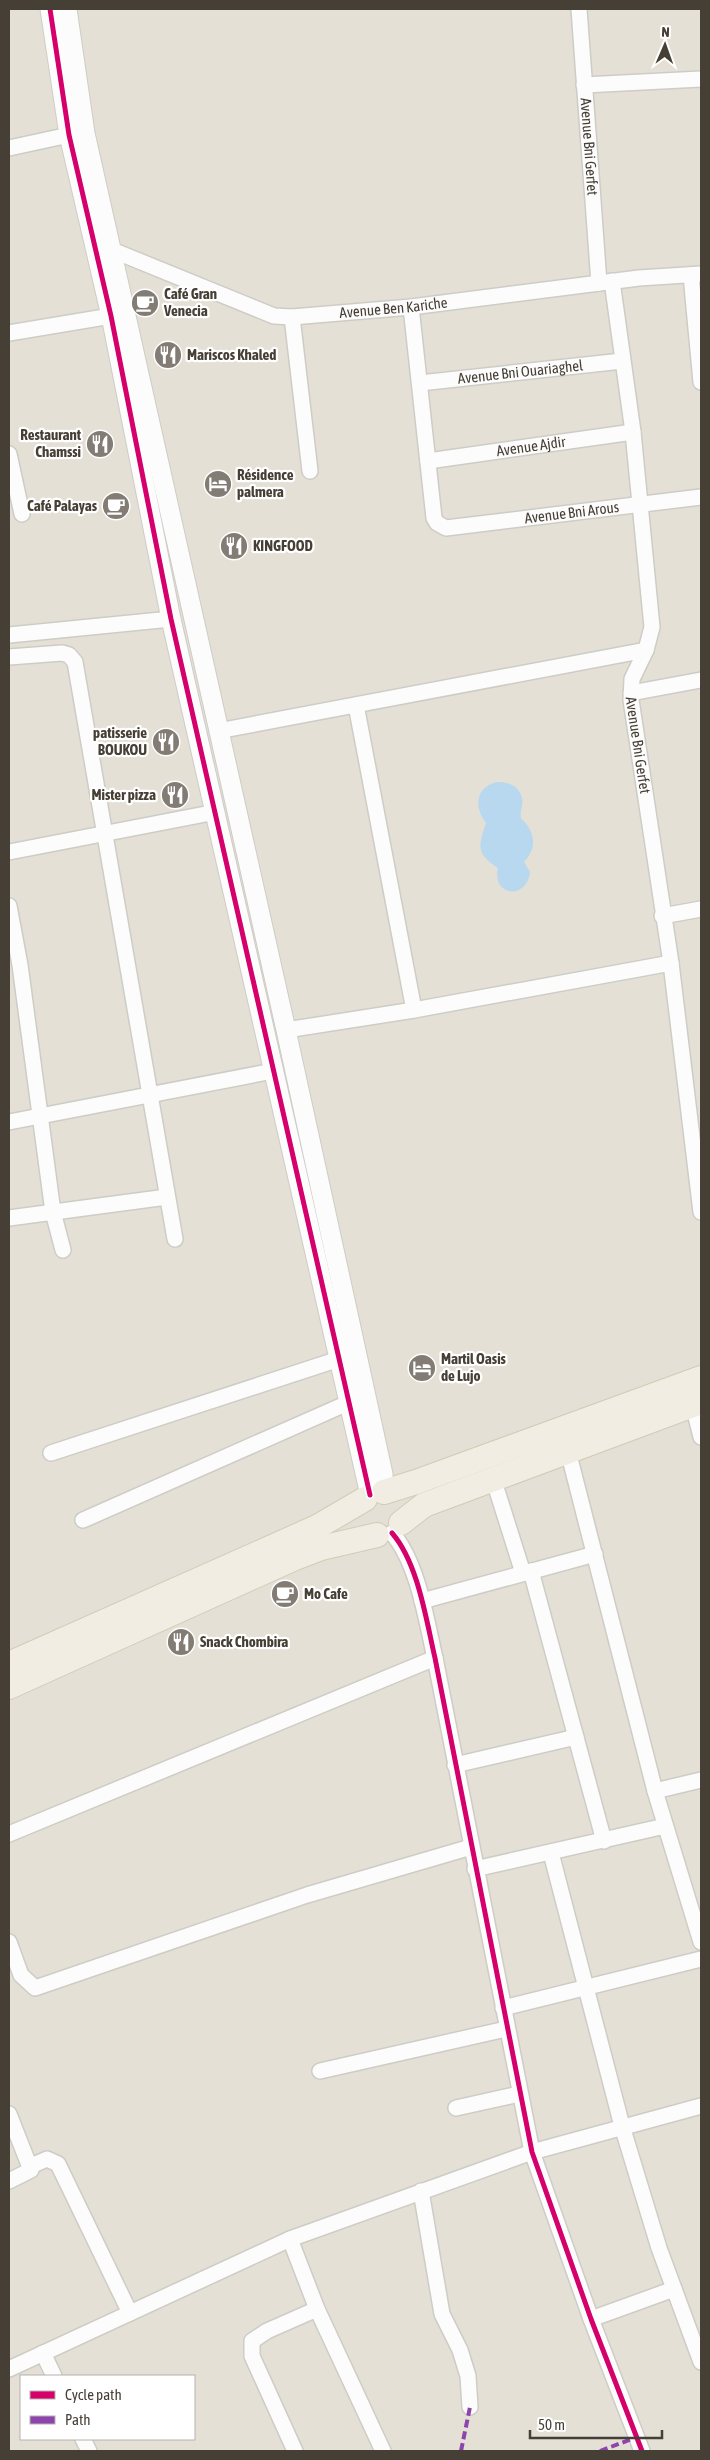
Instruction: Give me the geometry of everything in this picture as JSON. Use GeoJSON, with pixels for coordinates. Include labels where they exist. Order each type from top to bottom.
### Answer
{"type":"FeatureCollection","features":[{"type":"Feature","properties":{"kind":"main road"},"geometry":{"type":"LineString","coordinates":[[9,1664],[317,1528],[375,1494],[416,1482],[701,1378]]}},
{"type":"Feature","properties":{"kind":"main road"},"geometry":{"type":"LineString","coordinates":[[9,1687],[295,1558],[321,1548],[390,1530],[424,1505],[697,1404]]}},
{"type":"Feature","properties":{"kind":"main road"},"geometry":{"type":"LineString","coordinates":[[391,1493],[401,1503],[404,1516],[390,1530],[364,1527],[361,1521],[361,1506],[375,1494],[391,1493]]}},
{"type":"Feature","properties":{"kind":"street"},"geometry":{"type":"LineString","coordinates":[[50,9],[69,135],[104,252],[218,731],[286,1030],[381,1465],[375,1494]]}},
{"type":"Feature","properties":{"kind":"street"},"geometry":{"type":"LineString","coordinates":[[67,9],[104,252],[110,316],[171,619],[339,1358],[375,1494]]}},
{"type":"Feature","properties":{"kind":"street","name":"Avenue Bni Gerfet"},"geometry":{"type":"LineString","coordinates":[[579,9],[584,85],[606,282],[622,361],[633,432],[652,628],[646,650],[632,679],[631,693],[698,1156],[701,1212]]}},
{"type":"Feature","properties":{"kind":"street"},"geometry":{"type":"LineString","coordinates":[[584,85],[701,79]]}},
{"type":"Feature","properties":{"kind":"street"},"geometry":{"type":"LineString","coordinates":[[9,148],[69,135]]}},
{"type":"Feature","properties":{"kind":"street","name":"Avenue Ben Kariche"},"geometry":{"type":"LineString","coordinates":[[104,252],[274,316],[292,317],[411,307],[606,282],[696,274]]}},
{"type":"Feature","properties":{"kind":"street"},"geometry":{"type":"LineString","coordinates":[[696,274],[701,382]]}},
{"type":"Feature","properties":{"kind":"street"},"geometry":{"type":"LineString","coordinates":[[411,307],[428,461]]}},
{"type":"Feature","properties":{"kind":"street"},"geometry":{"type":"LineString","coordinates":[[9,333],[110,316]]}},
{"type":"Feature","properties":{"kind":"street"},"geometry":{"type":"LineString","coordinates":[[292,317],[310,471]]}},
{"type":"Feature","properties":{"kind":"street","name":"Avenue Bni Ouariaghel"},"geometry":{"type":"LineString","coordinates":[[420,383],[622,361]]}},
{"type":"Feature","properties":{"kind":"street","name":"Avenue Ajdir"},"geometry":{"type":"LineString","coordinates":[[428,461],[633,432]]}},
{"type":"Feature","properties":{"kind":"street"},"geometry":{"type":"LineString","coordinates":[[9,454],[22,514]]}},
{"type":"Feature","properties":{"kind":"street","name":"Avenue Bni Arous"},"geometry":{"type":"LineString","coordinates":[[428,461],[434,518],[443,527],[701,496]]}},
{"type":"Feature","properties":{"kind":"street"},"geometry":{"type":"LineString","coordinates":[[9,635],[171,619]]}},
{"type":"Feature","properties":{"kind":"street"},"geometry":{"type":"LineString","coordinates":[[218,731],[646,650]]}},
{"type":"Feature","properties":{"kind":"street"},"geometry":{"type":"LineString","coordinates":[[9,657],[62,653],[69,655],[75,662],[152,1096],[175,1239]]}},
{"type":"Feature","properties":{"kind":"street"},"geometry":{"type":"LineString","coordinates":[[631,693],[701,680]]}},
{"type":"Feature","properties":{"kind":"street"},"geometry":{"type":"LineString","coordinates":[[356,705],[414,1010]]}},
{"type":"Feature","properties":{"kind":"street"},"geometry":{"type":"LineString","coordinates":[[9,852],[216,812]]}},
{"type":"Feature","properties":{"kind":"street"},"geometry":{"type":"LineString","coordinates":[[9,906],[14,966],[41,1117],[53,1212],[62,1250]]}},
{"type":"Feature","properties":{"kind":"street"},"geometry":{"type":"LineString","coordinates":[[662,916],[701,910]]}},
{"type":"Feature","properties":{"kind":"street"},"geometry":{"type":"LineString","coordinates":[[286,1030],[414,1010],[671,963]]}},
{"type":"Feature","properties":{"kind":"street"},"geometry":{"type":"LineString","coordinates":[[9,1122],[152,1096],[273,1071]]}},
{"type":"Feature","properties":{"kind":"street"},"geometry":{"type":"LineString","coordinates":[[9,1218],[167,1197]]}},
{"type":"Feature","properties":{"kind":"street"},"geometry":{"type":"LineString","coordinates":[[51,1454],[339,1358]]}},
{"type":"Feature","properties":{"kind":"street"},"geometry":{"type":"LineString","coordinates":[[83,1520],[350,1402]]}},
{"type":"Feature","properties":{"kind":"street"},"geometry":{"type":"LineString","coordinates":[[697,1404],[701,1437]]}},
{"type":"Feature","properties":{"kind":"street"},"geometry":{"type":"LineString","coordinates":[[568,1451],[655,1792],[701,1942]]}},
{"type":"Feature","properties":{"kind":"street"},"geometry":{"type":"LineString","coordinates":[[494,1478],[527,1572],[576,1737],[604,1841]]}},
{"type":"Feature","properties":{"kind":"street"},"geometry":{"type":"LineString","coordinates":[[390,1530],[405,1551],[422,1601],[435,1658],[502,2008],[532,2152],[591,2319],[642,2451]]}},
{"type":"Feature","properties":{"kind":"street"},"geometry":{"type":"LineString","coordinates":[[422,1601],[595,1554]]}},
{"type":"Feature","properties":{"kind":"street"},"geometry":{"type":"LineString","coordinates":[[9,1834],[435,1658]]}},
{"type":"Feature","properties":{"kind":"street"},"geometry":{"type":"LineString","coordinates":[[455,1765],[576,1737]]}},
{"type":"Feature","properties":{"kind":"street"},"geometry":{"type":"LineString","coordinates":[[655,1792],[701,1780]]}},
{"type":"Feature","properties":{"kind":"street"},"geometry":{"type":"LineString","coordinates":[[475,1869],[665,1826]]}},
{"type":"Feature","properties":{"kind":"street"},"geometry":{"type":"LineString","coordinates":[[9,1942],[21,1975],[35,1988],[307,1895],[471,1847]]}},
{"type":"Feature","properties":{"kind":"street"},"geometry":{"type":"LineString","coordinates":[[551,1853],[622,2126],[659,2248],[701,2362]]}},
{"type":"Feature","properties":{"kind":"street"},"geometry":{"type":"LineString","coordinates":[[502,2008],[701,1960]]}},
{"type":"Feature","properties":{"kind":"street"},"geometry":{"type":"LineString","coordinates":[[320,2071],[506,2028]]}},
{"type":"Feature","properties":{"kind":"street"},"geometry":{"type":"LineString","coordinates":[[456,2108],[519,2094]]}},
{"type":"Feature","properties":{"kind":"street"},"geometry":{"type":"LineString","coordinates":[[9,2369],[290,2239],[532,2152],[701,2106]]}},
{"type":"Feature","properties":{"kind":"street"},"geometry":{"type":"LineString","coordinates":[[9,2114],[31,2166],[31,2170],[26,2174],[9,2181]]}},
{"type":"Feature","properties":{"kind":"street"},"geometry":{"type":"LineString","coordinates":[[31,2166],[47,2159],[58,2164],[130,2313]]}},
{"type":"Feature","properties":{"kind":"street"},"geometry":{"type":"LineString","coordinates":[[421,2191],[442,2314],[460,2350],[468,2376],[470,2406]]}},
{"type":"Feature","properties":{"kind":"street"},"geometry":{"type":"LineString","coordinates":[[290,2239],[317,2309],[383,2451]]}},
{"type":"Feature","properties":{"kind":"street"},"geometry":{"type":"LineString","coordinates":[[591,2319],[674,2289]]}},
{"type":"Feature","properties":{"kind":"street"},"geometry":{"type":"LineString","coordinates":[[295,2451],[252,2356],[252,2341],[266,2331],[317,2309]]}},
{"type":"Feature","properties":{"kind":"street"},"geometry":{"type":"LineString","coordinates":[[43,2353],[54,2375]]}},
{"type":"Feature","properties":{"kind":"shaded area"},"geometry":{"type":"Polygon","coordinates":[[[9,9],[701,9],[701,2451],[9,2451],[9,9]]]}},
{"type":"Feature","properties":{"kind":"water"},"geometry":{"type":"Polygon","coordinates":[[[497,782],[512,785],[519,791],[522,800],[521,818],[532,834],[533,845],[524,862],[530,872],[523,888],[517,891],[504,889],[500,885],[497,877],[498,868],[482,853],[480,844],[486,823],[478,805],[479,799],[484,788],[497,782]]]}},
{"type":"Feature","properties":{"kind":"marked path"},"geometry":{"type":"LineString","coordinates":[[461,2451],[470,2407]]}},
{"type":"Feature","properties":{"kind":"marked path"},"geometry":{"type":"LineString","coordinates":[[600,2451],[637,2437]]}},
{"type":"Feature","properties":{"kind":"cycle path"},"geometry":{"type":"LineString","coordinates":[[50,9],[69,135],[111,316],[171,619],[370,1495]]}},
{"type":"Feature","properties":{"kind":"cycle path"},"geometry":{"type":"LineString","coordinates":[[392,1533],[401,1545],[415,1575],[424,1609],[532,2152],[591,2319],[642,2451]]}},
{"type":"Feature","properties":{"kind":"place","name":"Café Gran Venecia"},"geometry":{"type":"Point","coordinates":[145,303]}},
{"type":"Feature","properties":{"kind":"place","name":"Mariscos Khaled"},"geometry":{"type":"Point","coordinates":[168,355]}},
{"type":"Feature","properties":{"kind":"place","name":"Restaurant Chamssi"},"geometry":{"type":"Point","coordinates":[100,444]}},
{"type":"Feature","properties":{"kind":"place","name":"Résidence palmera"},"geometry":{"type":"Point","coordinates":[218,484]}},
{"type":"Feature","properties":{"kind":"place","name":"Café Palayas"},"geometry":{"type":"Point","coordinates":[116,506]}},
{"type":"Feature","properties":{"kind":"place","name":"KINGFOOD"},"geometry":{"type":"Point","coordinates":[234,546]}},
{"type":"Feature","properties":{"kind":"place","name":"patisserie BOUKOU"},"geometry":{"type":"Point","coordinates":[166,742]}},
{"type":"Feature","properties":{"kind":"place","name":"Mister pizza"},"geometry":{"type":"Point","coordinates":[175,795]}},
{"type":"Feature","properties":{"kind":"place","name":"Martil Oasis de Lujo"},"geometry":{"type":"Point","coordinates":[422,1368]}},
{"type":"Feature","properties":{"kind":"place","name":"Mo Cafe"},"geometry":{"type":"Point","coordinates":[285,1594]}},
{"type":"Feature","properties":{"kind":"place","name":"Snack Chombira"},"geometry":{"type":"Point","coordinates":[181,1642]}}]}
